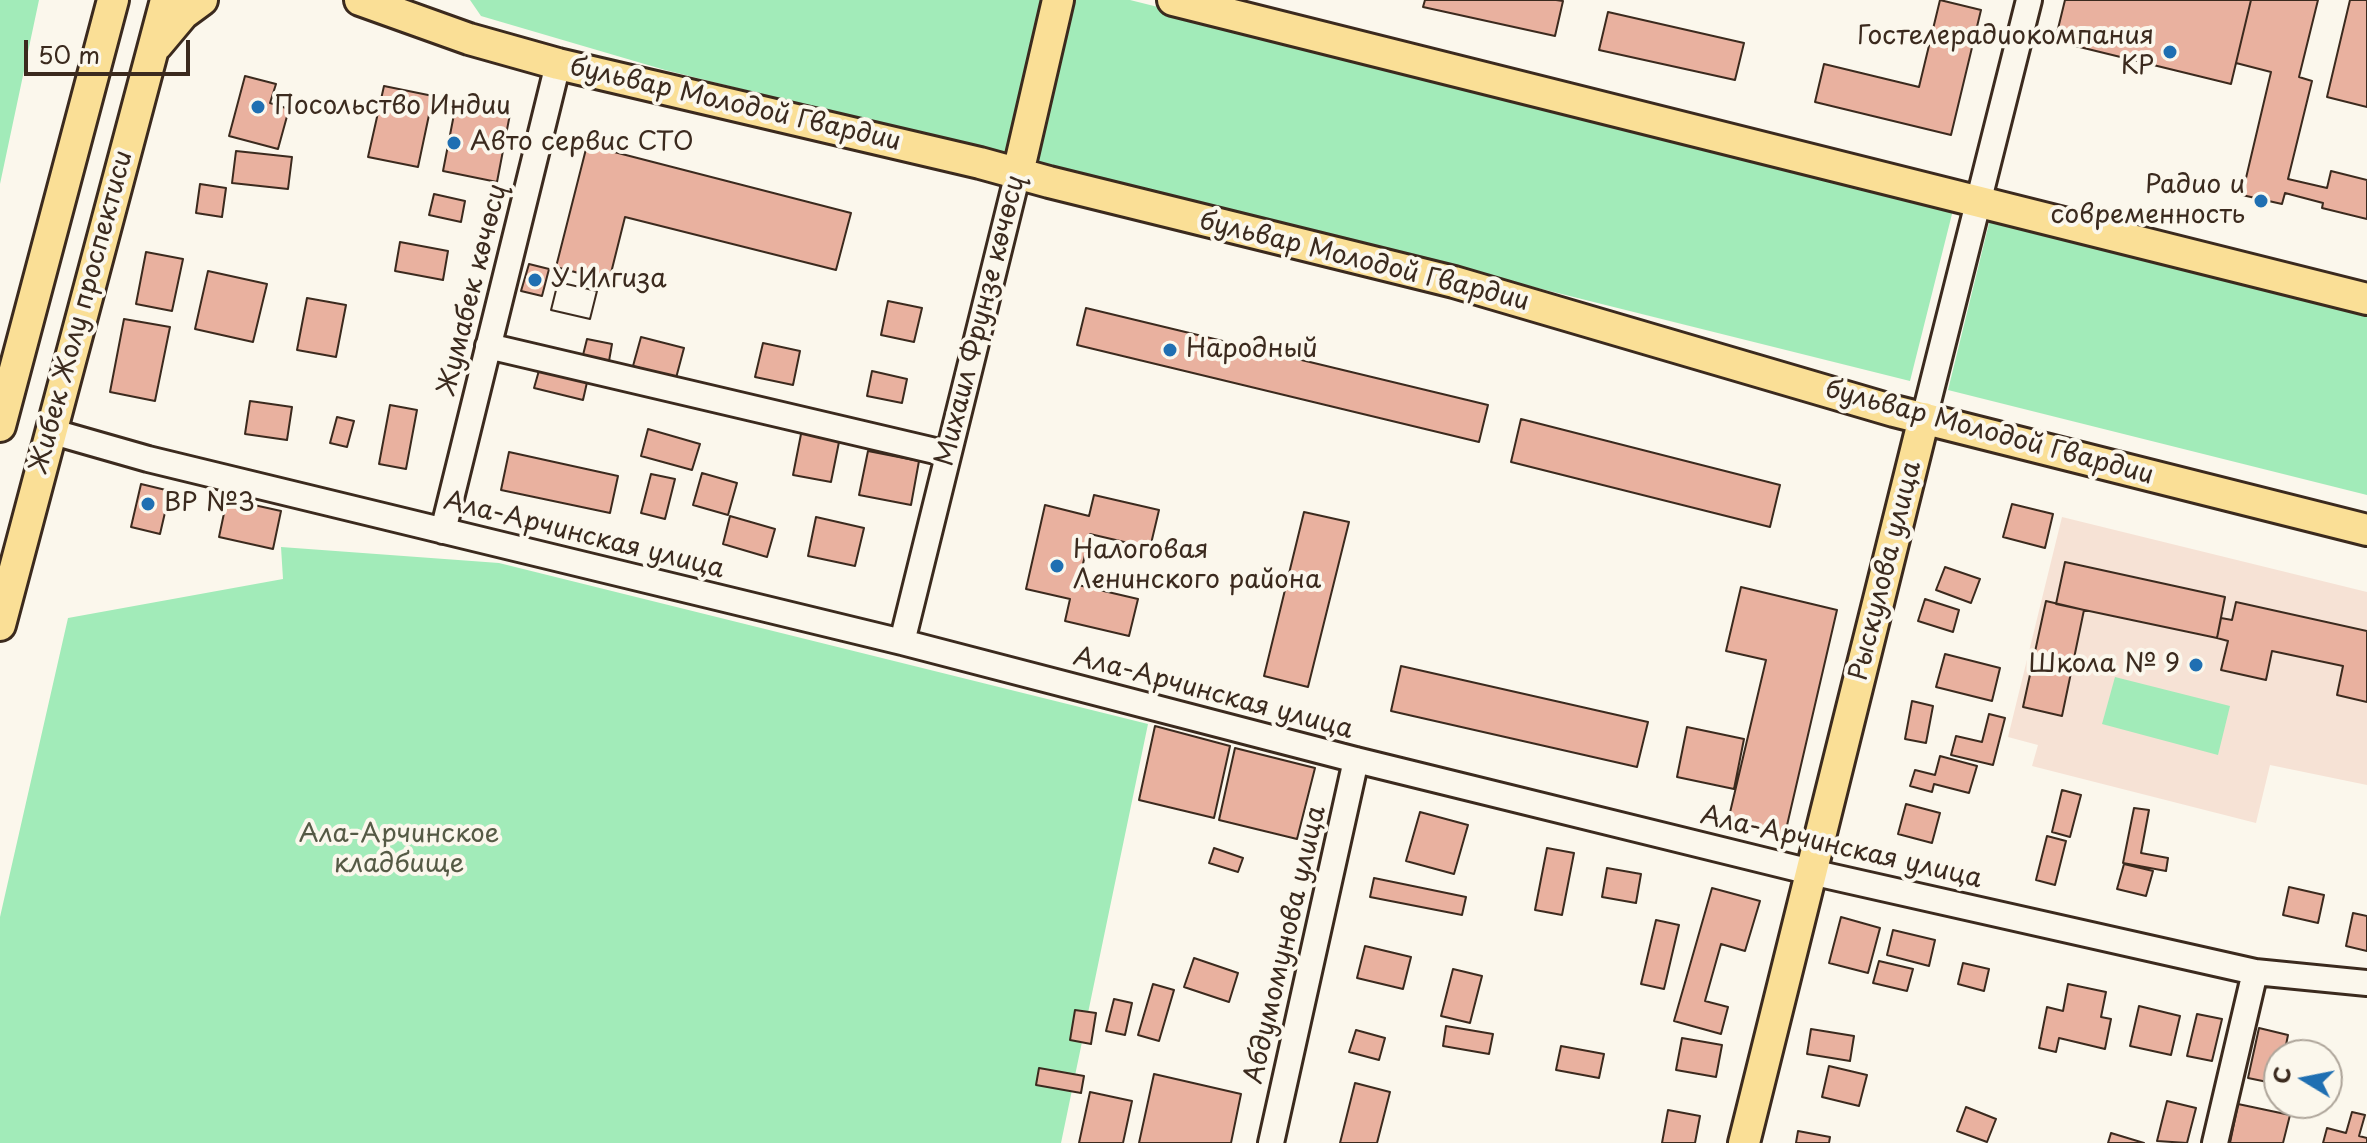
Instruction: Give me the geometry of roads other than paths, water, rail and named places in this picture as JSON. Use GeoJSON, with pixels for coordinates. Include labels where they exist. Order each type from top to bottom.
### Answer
{"type":"FeatureCollection","features":[{"type":"Feature","properties":{"kind":"main road"},"geometry":{"type":"LineString","coordinates":[[83,109],[92,0]]}},
{"type":"Feature","properties":{"kind":"main road","name":"Жибек Жолу проспектиси"},"geometry":{"type":"LineString","coordinates":[[0,426],[113,0]]}},
{"type":"Feature","properties":{"kind":"main road","name":"Жибек Жолу проспектиси"},"geometry":{"type":"LineString","coordinates":[[0,625],[8,562],[50,431],[166,0]]}},
{"type":"Feature","properties":{"kind":"main road"},"geometry":{"type":"LineString","coordinates":[[151,52],[183,14],[202,0]]}},
{"type":"Feature","properties":{"kind":"main road","name":"бульвар Молодой Гвардии"},"geometry":{"type":"LineString","coordinates":[[360,0],[469,39],[558,64],[1018,173],[1454,282],[1924,418],[2367,530]]}},
{"type":"Feature","properties":{"kind":"main road","name":"Михаил Фрунзе көчөсү"},"geometry":{"type":"LineString","coordinates":[[1018,173],[1058,0]]}},
{"type":"Feature","properties":{"kind":"main road"},"geometry":{"type":"LineString","coordinates":[[1173,0],[2367,299]]}},
{"type":"Feature","properties":{"kind":"main road","name":"Рыскулова улица"},"geometry":{"type":"LineString","coordinates":[[1744,1143],[1924,418]]}},
{"type":"Feature","properties":{"kind":"street","name":"Рыскулова улица"},"geometry":{"type":"LineString","coordinates":[[1924,418],[2029,0]]}},
{"type":"Feature","properties":{"kind":"street","name":"Жумабек көчөсү"},"geometry":{"type":"LineString","coordinates":[[443,531],[558,64]]}},
{"type":"Feature","properties":{"kind":"street","name":"Михаил Фрунзе көчөсү"},"geometry":{"type":"LineString","coordinates":[[902,642],[1018,173]]}},
{"type":"Feature","properties":{"kind":"street"},"geometry":{"type":"LineString","coordinates":[[488,346],[948,454]]}},
{"type":"Feature","properties":{"kind":"street","name":"Ала-Арчинская улица"},"geometry":{"type":"LineString","coordinates":[[50,431],[148,459],[902,642],[1356,760],[1811,872],[2255,972],[2367,983]]}},
{"type":"Feature","properties":{"kind":"street","name":"Абдумомунова улица"},"geometry":{"type":"LineString","coordinates":[[1271,1143],[1356,760]]}},
{"type":"Feature","properties":{"kind":"street"},"geometry":{"type":"LineString","coordinates":[[2215,1143],[2255,972]]}},
{"type":"Feature","properties":{"kind":"place","name":"Гостелерадиокомпания КР"},"geometry":{"type":"Point","coordinates":[2170,52]}},
{"type":"Feature","properties":{"kind":"place","name":"Посольство Индии"},"geometry":{"type":"Point","coordinates":[258,107]}},
{"type":"Feature","properties":{"kind":"place","name":"Авто сервис СТО"},"geometry":{"type":"Point","coordinates":[454,143]}},
{"type":"Feature","properties":{"kind":"place","name":"Радио и современность"},"geometry":{"type":"Point","coordinates":[2261,201]}},
{"type":"Feature","properties":{"kind":"place","name":"У Илгиза"},"geometry":{"type":"Point","coordinates":[535,280]}},
{"type":"Feature","properties":{"kind":"place","name":"Народный"},"geometry":{"type":"Point","coordinates":[1170,350]}},
{"type":"Feature","properties":{"kind":"place","name":"BP №3"},"geometry":{"type":"Point","coordinates":[148,504]}},
{"type":"Feature","properties":{"kind":"place","name":"Налоговая Ленинского района"},"geometry":{"type":"Point","coordinates":[1057,566]}},
{"type":"Feature","properties":{"kind":"place","name":"Школа № 9"},"geometry":{"type":"Point","coordinates":[2196,665]}},
{"type":"Feature","properties":{"kind":"park label","name":"Ала-Арчинское кладбище"},"geometry":{"type":"Point","coordinates":[399,850]}}]}
